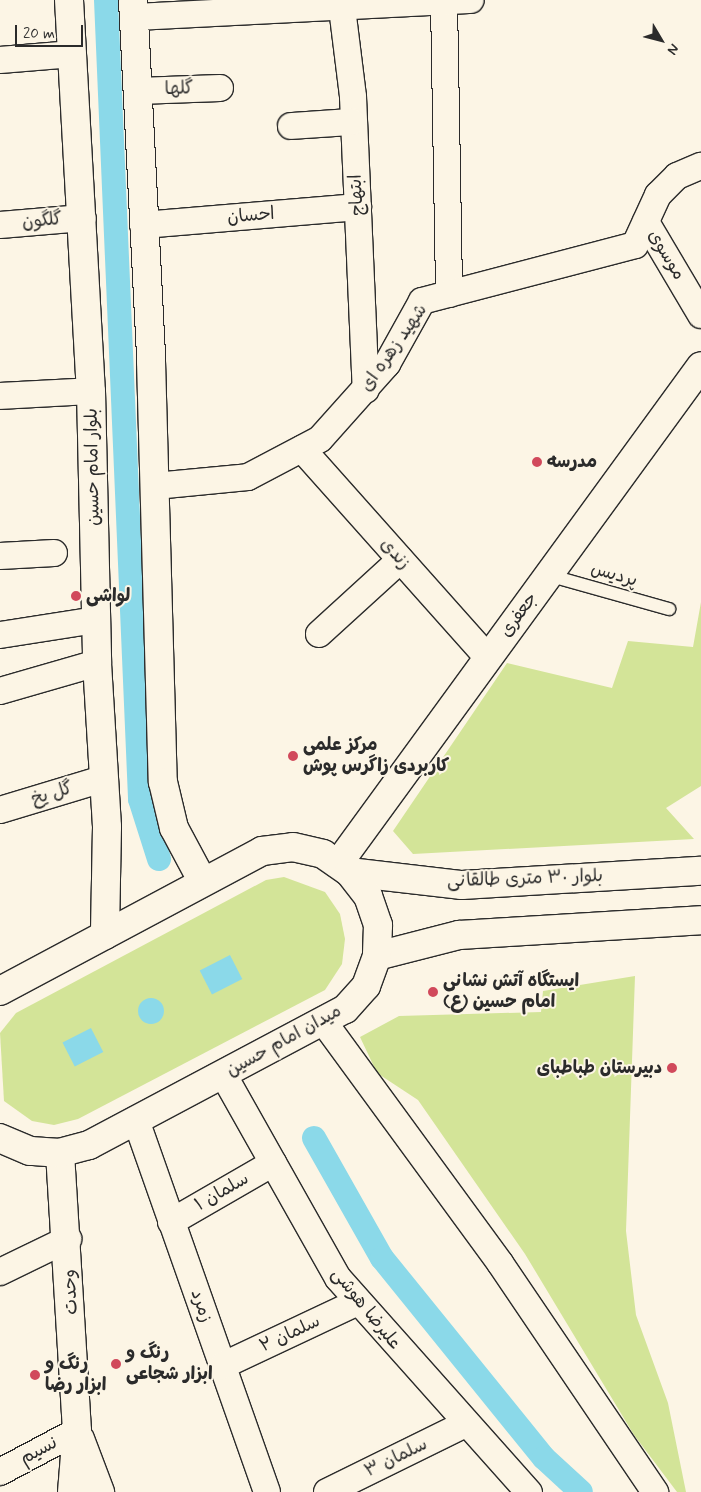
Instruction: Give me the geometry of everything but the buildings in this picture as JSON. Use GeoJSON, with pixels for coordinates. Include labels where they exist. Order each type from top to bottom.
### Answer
{"type":"FeatureCollection","features":[{"type":"Feature","properties":{"kind":"main road","name":"بلوار امام حسین"},"geometry":{"type":"LineString","coordinates":[[69,0],[83,218],[91,391],[97,663],[103,779],[105,935]]}},
{"type":"Feature","properties":{"kind":"main road"},"geometry":{"type":"LineString","coordinates":[[134,8],[155,486],[163,782],[174,828],[203,882]]}},
{"type":"Feature","properties":{"kind":"main road","name":"جعفری"},"geometry":{"type":"LineString","coordinates":[[344,868],[488,658],[701,366]]}},
{"type":"Feature","properties":{"kind":"main road","name":"میدان امام حسین"},"geometry":{"type":"LineString","coordinates":[[0,991],[262,851],[293,847],[323,854],[344,868],[368,896],[378,926],[377,956],[366,986],[345,1009],[89,1145],[60,1153],[30,1151],[0,1138]]}},
{"type":"Feature","properties":{"kind":"main road","name":"بلوار ۳۰ متری طالقانی"},"geometry":{"type":"LineString","coordinates":[[344,868],[462,885],[701,871]]}},
{"type":"Feature","properties":{"kind":"main road"},"geometry":{"type":"LineString","coordinates":[[377,956],[459,935],[701,920]]}},
{"type":"Feature","properties":{"kind":"main road","name":"وحدت"},"geometry":{"type":"LineString","coordinates":[[60,1153],[68,1238],[77,1431],[72,1492]]}},
{"type":"Feature","properties":{"kind":"main road","name":"وحدت"},"geometry":{"type":"LineString","coordinates":[[77,1431],[100,1492]]}},
{"type":"Feature","properties":{"kind":"street"},"geometry":{"type":"LineString","coordinates":[[134,8],[472,0]]}},
{"type":"Feature","properties":{"kind":"street"},"geometry":{"type":"LineString","coordinates":[[444,1],[449,294]]}},
{"type":"Feature","properties":{"kind":"street","name":"ابتهاج"},"geometry":{"type":"LineString","coordinates":[[341,3],[358,206],[366,390]]}},
{"type":"Feature","properties":{"kind":"street"},"geometry":{"type":"LineString","coordinates":[[0,60],[73,54]]}},
{"type":"Feature","properties":{"kind":"street","name":"گلها"},"geometry":{"type":"LineString","coordinates":[[138,91],[220,88]]}},
{"type":"Feature","properties":{"kind":"street"},"geometry":{"type":"LineString","coordinates":[[291,126],[352,122]]}},
{"type":"Feature","properties":{"kind":"street","name":"شهید زهره ای"},"geometry":{"type":"LineString","coordinates":[[155,486],[248,477],[320,439],[366,390],[387,364],[422,301],[635,245],[658,195],[677,176],[701,166]]}},
{"type":"Feature","properties":{"kind":"street","name":"احسان"},"geometry":{"type":"LineString","coordinates":[[143,225],[358,206]]}},
{"type":"Feature","properties":{"kind":"street","name":"گلگون"},"geometry":{"type":"LineString","coordinates":[[0,225],[83,218]]}},
{"type":"Feature","properties":{"kind":"street","name":"موسوی"},"geometry":{"type":"LineString","coordinates":[[646,222],[701,315]]}},
{"type":"Feature","properties":{"kind":"street"},"geometry":{"type":"LineString","coordinates":[[0,396],[91,391]]}},
{"type":"Feature","properties":{"kind":"street","name":"زندی"},"geometry":{"type":"LineString","coordinates":[[302,449],[488,658]]}},
{"type":"Feature","properties":{"kind":"street"},"geometry":{"type":"LineString","coordinates":[[0,556],[54,553]]}},
{"type":"Feature","properties":{"kind":"street"},"geometry":{"type":"LineString","coordinates":[[319,634],[400,560]]}},
{"type":"Feature","properties":{"kind":"street"},"geometry":{"type":"LineString","coordinates":[[0,635],[96,620]]}},
{"type":"Feature","properties":{"kind":"street"},"geometry":{"type":"LineString","coordinates":[[0,691],[97,663]]}},
{"type":"Feature","properties":{"kind":"street","name":"گل یخ"},"geometry":{"type":"LineString","coordinates":[[0,810],[103,779]]}},
{"type":"Feature","properties":{"kind":"street"},"geometry":{"type":"LineString","coordinates":[[323,1021],[528,1302],[655,1492]]}},
{"type":"Feature","properties":{"kind":"street","name":"علیرضا هوشی"},"geometry":{"type":"LineString","coordinates":[[223,1074],[338,1278],[465,1424],[529,1492]]}},
{"type":"Feature","properties":{"kind":"street","name":"زمرد"},"geometry":{"type":"LineString","coordinates":[[136,1120],[267,1492]]}},
{"type":"Feature","properties":{"kind":"street","name":"سلمان ۱"},"geometry":{"type":"LineString","coordinates":[[171,1222],[273,1163]]}},
{"type":"Feature","properties":{"kind":"street"},"geometry":{"type":"LineString","coordinates":[[0,1272],[68,1238]]}},
{"type":"Feature","properties":{"kind":"street","name":"سلمان ۲"},"geometry":{"type":"LineString","coordinates":[[222,1366],[358,1302]]}},
{"type":"Feature","properties":{"kind":"street","name":"سلمان ۳"},"geometry":{"type":"LineString","coordinates":[[326,1492],[465,1424]]}},
{"type":"Feature","properties":{"kind":"street","name":"نسیم"},"geometry":{"type":"LineString","coordinates":[[0,1472],[77,1431]]}},
{"type":"Feature","properties":{"kind":"lane","name":"پردیس"},"geometry":{"type":"LineString","coordinates":[[548,575],[669,609]]}},
{"type":"Feature","properties":{"kind":"green space"},"geometry":{"type":"Polygon","coordinates":[[[701,602],[701,786],[666,808],[694,839],[413,854],[393,831],[507,663],[612,688],[628,641],[693,647],[701,602]]]}},
{"type":"Feature","properties":{"kind":"green space"},"geometry":{"type":"Polygon","coordinates":[[[284,877],[325,892],[340,914],[345,939],[342,964],[325,990],[78,1119],[54,1125],[32,1121],[4,1101],[0,1033],[16,1013],[266,880],[284,877]]]}},
{"type":"Feature","properties":{"kind":"green space"},"geometry":{"type":"Polygon","coordinates":[[[635,976],[626,1231],[636,1315],[668,1403],[686,1492],[677,1492],[634,1435],[525,1254],[418,1100],[377,1073],[360,1037],[399,1016],[541,1012],[543,991],[635,976]]]}},
{"type":"Feature","properties":{"kind":"water"},"geometry":{"type":"Polygon","coordinates":[[[230,955],[242,979],[212,994],[200,970],[230,955]]]}},
{"type":"Feature","properties":{"kind":"water"},"geometry":{"type":"Polygon","coordinates":[[[151,998],[160,1002],[164,1011],[160,1020],[151,1024],[142,1020],[138,1011],[142,1002],[151,998]]]}},
{"type":"Feature","properties":{"kind":"water"},"geometry":{"type":"Polygon","coordinates":[[[91,1028],[103,1052],[75,1067],[62,1043],[91,1028]]]}},
{"type":"Feature","properties":{"kind":"waterway"},"geometry":{"type":"LineString","coordinates":[[106,0],[140,799],[159,859]]}},
{"type":"Feature","properties":{"kind":"waterway"},"geometry":{"type":"LineString","coordinates":[[314,1138],[382,1258],[544,1458],[581,1492]]}},
{"type":"Feature","properties":{"kind":"place","name":"مدرسه"},"geometry":{"type":"Point","coordinates":[537,462]}},
{"type":"Feature","properties":{"kind":"place","name":"لواشی"},"geometry":{"type":"Point","coordinates":[76,596]}},
{"type":"Feature","properties":{"kind":"place","name":"مرکز علمی کاربردی زاگرس پوش"},"geometry":{"type":"Point","coordinates":[293,756]}},
{"type":"Feature","properties":{"kind":"place","name":"ایستگاه آتش نشانی امام حسین (ع)"},"geometry":{"type":"Point","coordinates":[433,992]}},
{"type":"Feature","properties":{"kind":"place","name":"دبیرستان طباطبای"},"geometry":{"type":"Point","coordinates":[672,1068]}},
{"type":"Feature","properties":{"kind":"place","name":"رنگ و ابزار شجاعی"},"geometry":{"type":"Point","coordinates":[116,1364]}},
{"type":"Feature","properties":{"kind":"place","name":"رنگ و ابزار رضا"},"geometry":{"type":"Point","coordinates":[35,1375]}}]}
